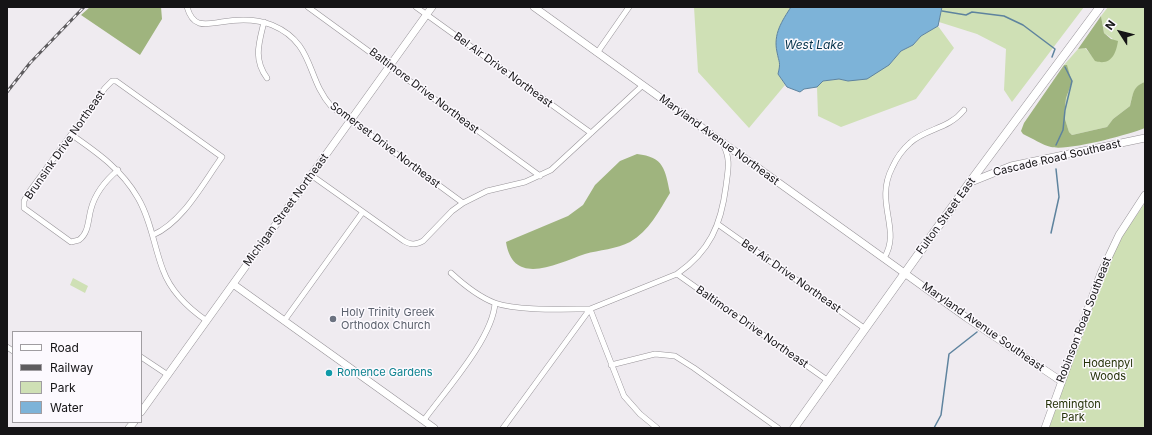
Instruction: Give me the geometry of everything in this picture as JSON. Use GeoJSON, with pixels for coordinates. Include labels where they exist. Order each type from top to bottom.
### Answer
{"type":"FeatureCollection","features":[{"type":"Feature","properties":{"kind":"main road","name":"Michigan Street Northeast"},"geometry":{"type":"LineString","coordinates":[[142,411],[432,7]]}},
{"type":"Feature","properties":{"kind":"main road","name":"Maryland Avenue Northeast"},"geometry":{"type":"LineString","coordinates":[[534,7],[905,272]]}},
{"type":"Feature","properties":{"kind":"main road","name":"Fulton Street East"},"geometry":{"type":"LineString","coordinates":[[794,428],[864,328],[970,182],[1100,7]]}},
{"type":"Feature","properties":{"kind":"main road","name":"Cascade Road Southeast"},"geometry":{"type":"LineString","coordinates":[[970,182],[1011,166],[1145,138]]}},
{"type":"Feature","properties":{"kind":"main road","name":"Robinson Road Southeast"},"geometry":{"type":"LineString","coordinates":[[1045,428],[1086,310],[1108,257],[1119,235],[1145,195]]}},
{"type":"Feature","properties":{"kind":"main road","name":"Maryland Avenue Southeast"},"geometry":{"type":"LineString","coordinates":[[905,272],[967,318],[1061,381]]}},
{"type":"Feature","properties":{"kind":"main road"},"geometry":{"type":"LineString","coordinates":[[233,284],[434,428]]}},
{"type":"Feature","properties":{"kind":"street","name":"Somerset Drive Northeast"},"geometry":{"type":"LineString","coordinates":[[187,7],[192,17],[202,24],[242,19],[264,22],[279,29],[301,48],[310,63],[318,87],[326,100],[350,121],[463,202]]}},
{"type":"Feature","properties":{"kind":"street","name":"Baltimore Drive Northeast"},"geometry":{"type":"LineString","coordinates":[[308,7],[540,176]]}},
{"type":"Feature","properties":{"kind":"street","name":"Bel Air Drive Northeast"},"geometry":{"type":"LineString","coordinates":[[416,7],[591,133]]}},
{"type":"Feature","properties":{"kind":"street"},"geometry":{"type":"LineString","coordinates":[[597,52],[629,7]]}},
{"type":"Feature","properties":{"kind":"street"},"geometry":{"type":"LineString","coordinates":[[264,22],[258,46],[258,61],[261,70],[267,78]]}},
{"type":"Feature","properties":{"kind":"street","name":"Brunsink Drive Northeast"},"geometry":{"type":"LineString","coordinates":[[118,170],[110,177],[100,190],[91,209],[86,232],[79,240],[71,242],[31,214],[23,206],[27,196],[112,81],[122,84],[222,157],[178,218],[165,230],[152,235]]}},
{"type":"Feature","properties":{"kind":"street"},"geometry":{"type":"LineString","coordinates":[[311,175],[362,213],[404,241],[409,244],[417,244],[463,202],[487,191],[525,182],[551,170],[643,85]]}},
{"type":"Feature","properties":{"kind":"street"},"geometry":{"type":"LineString","coordinates":[[884,258],[892,241],[885,197],[885,185],[901,152],[910,142],[948,125],[964,110]]}},
{"type":"Feature","properties":{"kind":"street"},"geometry":{"type":"LineString","coordinates":[[72,135],[118,170],[139,199],[168,280],[187,306],[207,321]]}},
{"type":"Feature","properties":{"kind":"street"},"geometry":{"type":"LineString","coordinates":[[451,273],[463,284],[495,303],[526,307],[590,310],[676,274],[696,258],[710,241],[719,225],[724,207],[729,164],[728,156],[723,143]]}},
{"type":"Feature","properties":{"kind":"street"},"geometry":{"type":"LineString","coordinates":[[284,321],[362,213]]}},
{"type":"Feature","properties":{"kind":"street","name":"Bel Air Drive Northeast"},"geometry":{"type":"LineString","coordinates":[[719,225],[864,328]]}},
{"type":"Feature","properties":{"kind":"street","name":"Baltimore Drive Northeast"},"geometry":{"type":"LineString","coordinates":[[676,274],[827,380]]}},
{"type":"Feature","properties":{"kind":"street"},"geometry":{"type":"LineString","coordinates":[[424,420],[480,343],[493,318],[495,303]]}},
{"type":"Feature","properties":{"kind":"street"},"geometry":{"type":"LineString","coordinates":[[590,310],[624,396],[640,414],[657,428]]}},
{"type":"Feature","properties":{"kind":"street"},"geometry":{"type":"LineString","coordinates":[[503,428],[590,310]]}},
{"type":"Feature","properties":{"kind":"street"},"geometry":{"type":"LineString","coordinates":[[612,365],[655,354],[675,356],[778,428]]}},
{"type":"Feature","properties":{"kind":"street"},"geometry":{"type":"LineString","coordinates":[[142,358],[168,375]]}},
{"type":"Feature","properties":{"kind":"green space"},"geometry":{"type":"Polygon","coordinates":[[[90,7],[161,7],[162,19],[140,55],[81,15],[90,7]]]}},
{"type":"Feature","properties":{"kind":"green space"},"geometry":{"type":"Polygon","coordinates":[[[694,7],[791,7],[782,23],[776,45],[780,64],[778,74],[785,85],[749,128],[698,72],[694,7]]]}},
{"type":"Feature","properties":{"kind":"green space"},"geometry":{"type":"Polygon","coordinates":[[[942,7],[1084,7],[1012,102],[1004,90],[1006,49],[977,34],[939,22],[942,7]]]}},
{"type":"Feature","properties":{"kind":"green space"},"geometry":{"type":"Polygon","coordinates":[[[1108,7],[1145,7],[1145,82],[1136,89],[1130,106],[1113,119],[1107,127],[1072,135],[1069,132],[1064,116],[1066,98],[1072,82],[1067,66],[1064,65],[1078,49],[1085,48],[1092,56],[1113,39],[1104,33],[1101,16],[1108,7]]]}},
{"type":"Feature","properties":{"kind":"green space"},"geometry":{"type":"Polygon","coordinates":[[[1101,16],[1104,33],[1111,39],[1118,41],[1112,58],[1105,62],[1095,61],[1086,48],[1078,49],[1101,16]]]}},
{"type":"Feature","properties":{"kind":"green space"},"geometry":{"type":"Polygon","coordinates":[[[938,26],[954,48],[916,99],[841,127],[818,116],[817,87],[823,81],[839,79],[848,81],[889,65],[901,51],[913,45],[921,36],[938,26]]]}},
{"type":"Feature","properties":{"kind":"green space"},"geometry":{"type":"Polygon","coordinates":[[[1064,65],[1067,65],[1072,82],[1066,98],[1064,116],[1069,132],[1072,135],[1107,127],[1113,119],[1130,106],[1136,88],[1145,82],[1145,128],[1098,142],[1059,148],[1048,146],[1023,134],[1021,131],[1024,123],[1064,65]]]}},
{"type":"Feature","properties":{"kind":"green space"},"geometry":{"type":"Polygon","coordinates":[[[637,154],[653,158],[658,161],[667,177],[670,193],[658,214],[637,237],[630,242],[614,248],[585,254],[538,269],[518,265],[510,256],[506,242],[568,216],[583,205],[595,185],[620,161],[637,154]]]}},
{"type":"Feature","properties":{"kind":"green space","name":"Hodenpyl Woods"},"geometry":{"type":"Polygon","coordinates":[[[1145,203],[1145,428],[1049,428],[1102,277],[1124,233],[1145,203]]]}},
{"type":"Feature","properties":{"kind":"green space"},"geometry":{"type":"Polygon","coordinates":[[[73,278],[88,286],[85,293],[70,285],[73,278]]]}},
{"type":"Feature","properties":{"kind":"water","name":"West Lake"},"geometry":{"type":"Polygon","coordinates":[[[791,7],[942,7],[938,26],[921,36],[913,45],[901,51],[889,65],[867,79],[848,81],[839,79],[823,81],[817,87],[804,89],[800,92],[787,87],[778,74],[780,65],[776,39],[779,28],[791,7]]]}},
{"type":"Feature","properties":{"kind":"waterway"},"geometry":{"type":"LineString","coordinates":[[942,11],[966,15],[972,12],[1004,16],[1023,25],[1055,49],[1052,57]]}},
{"type":"Feature","properties":{"kind":"waterway"},"geometry":{"type":"LineString","coordinates":[[1056,145],[1063,130],[1065,110],[1072,81],[1065,67]]}},
{"type":"Feature","properties":{"kind":"waterway"},"geometry":{"type":"LineString","coordinates":[[1051,233],[1059,197],[1056,169]]}},
{"type":"Feature","properties":{"kind":"waterway"},"geometry":{"type":"LineString","coordinates":[[934,428],[941,415],[949,354],[977,332]]}},
{"type":"Feature","properties":{"kind":"railway"},"geometry":{"type":"LineString","coordinates":[[7,92],[30,63],[84,7]]}},
{"type":"Feature","properties":{"kind":"place","name":"Holy Trinity Greek Orthodox Church"},"geometry":{"type":"Point","coordinates":[333,319]}},
{"type":"Feature","properties":{"kind":"place","name":"Romence Gardens"},"geometry":{"type":"Point","coordinates":[329,373]}},
{"type":"Feature","properties":{"kind":"park label","name":"Remington Park"},"geometry":{"type":"Point","coordinates":[1073,411]}}]}
